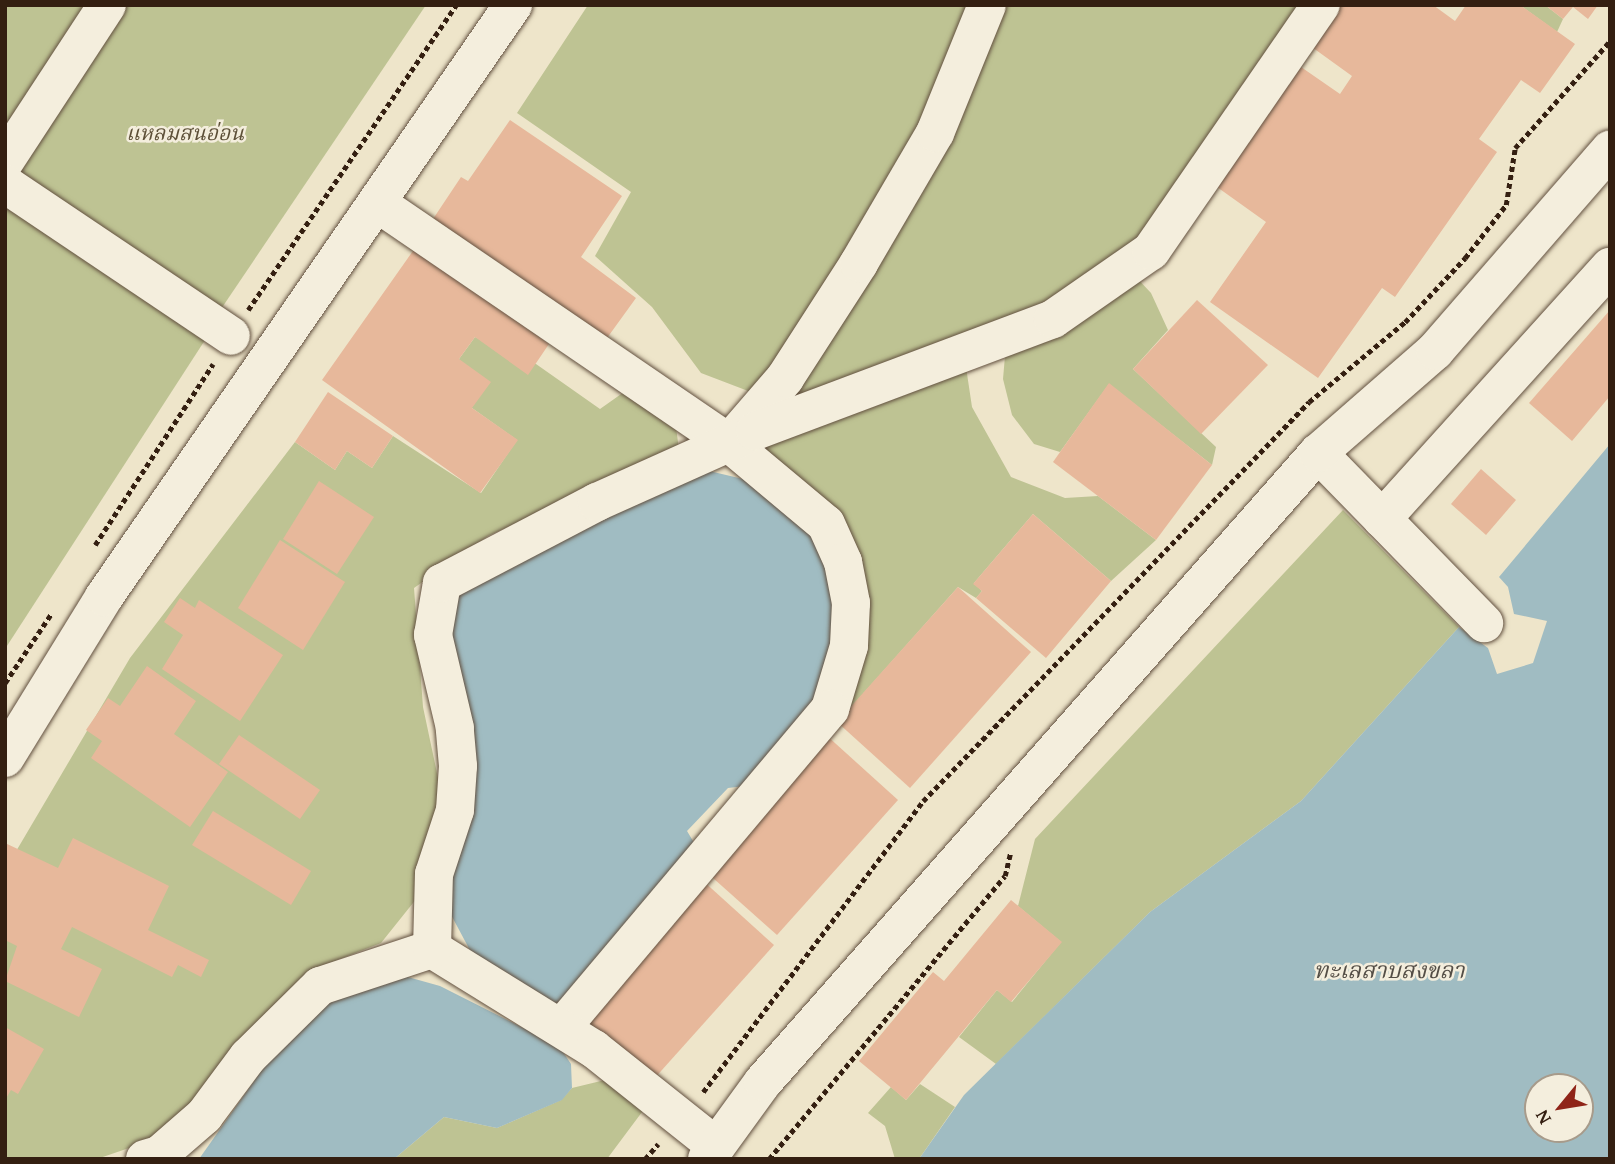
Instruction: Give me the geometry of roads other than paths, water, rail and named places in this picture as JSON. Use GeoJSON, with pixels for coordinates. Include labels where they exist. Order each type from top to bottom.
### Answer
{"type":"FeatureCollection","features":[{"type":"Feature","properties":{"kind":"street"},"geometry":{"type":"LineString","coordinates":[[5,161],[107,5]]}},
{"type":"Feature","properties":{"kind":"street"},"geometry":{"type":"LineString","coordinates":[[5,758],[104,597],[513,5]]}},
{"type":"Feature","properties":{"kind":"street"},"geometry":{"type":"LineString","coordinates":[[729,443],[785,378],[859,263],[934,133],[987,5]]}},
{"type":"Feature","properties":{"kind":"street"},"geometry":{"type":"LineString","coordinates":[[432,949],[434,874],[455,810],[458,766],[455,728],[433,635],[442,583],[597,502],[729,443],[1053,319],[1151,251],[1321,5]]}},
{"type":"Feature","properties":{"kind":"street"},"geometry":{"type":"LineString","coordinates":[[145,1159],[159,1155],[204,1116],[248,1057],[320,986],[432,949],[562,1027],[712,1152],[763,1082],[1318,453],[1435,351],[1610,150]]}},
{"type":"Feature","properties":{"kind":"street"},"geometry":{"type":"LineString","coordinates":[[5,184],[231,336]]}},
{"type":"Feature","properties":{"kind":"street"},"geometry":{"type":"LineString","coordinates":[[377,204],[729,443],[826,524],[843,562],[851,603],[849,646],[830,709],[562,1027]]}},
{"type":"Feature","properties":{"kind":"street"},"geometry":{"type":"LineString","coordinates":[[1382,519],[1610,267]]}},
{"type":"Feature","properties":{"kind":"street"},"geometry":{"type":"LineString","coordinates":[[1318,453],[1484,623]]}},
{"type":"Feature","properties":{"kind":"water","name":"ทะเลสาบสงขลา"},"geometry":{"type":"Polygon","coordinates":[[[1610,444],[1610,1159],[919,1159],[964,1095],[1150,912],[1301,801],[1459,627],[1488,648],[1497,674],[1533,663],[1547,621],[1514,614],[1508,587],[1499,577],[1610,444]]]}},
{"type":"Feature","properties":{"kind":"water"},"geometry":{"type":"Polygon","coordinates":[[[705,470],[764,484],[819,534],[839,591],[835,648],[811,713],[753,785],[728,788],[687,831],[699,851],[558,1006],[473,956],[449,911],[449,589],[705,470]]]}},
{"type":"Feature","properties":{"kind":"water"},"geometry":{"type":"Polygon","coordinates":[[[397,974],[440,986],[559,1046],[571,1064],[572,1088],[562,1100],[497,1128],[444,1117],[394,1159],[199,1159],[271,1057],[341,991],[397,974]]]}},
{"type":"Feature","properties":{"kind":"park label","name":"แหลมสนอ่อน"},"geometry":{"type":"Point","coordinates":[185,133]}}]}
